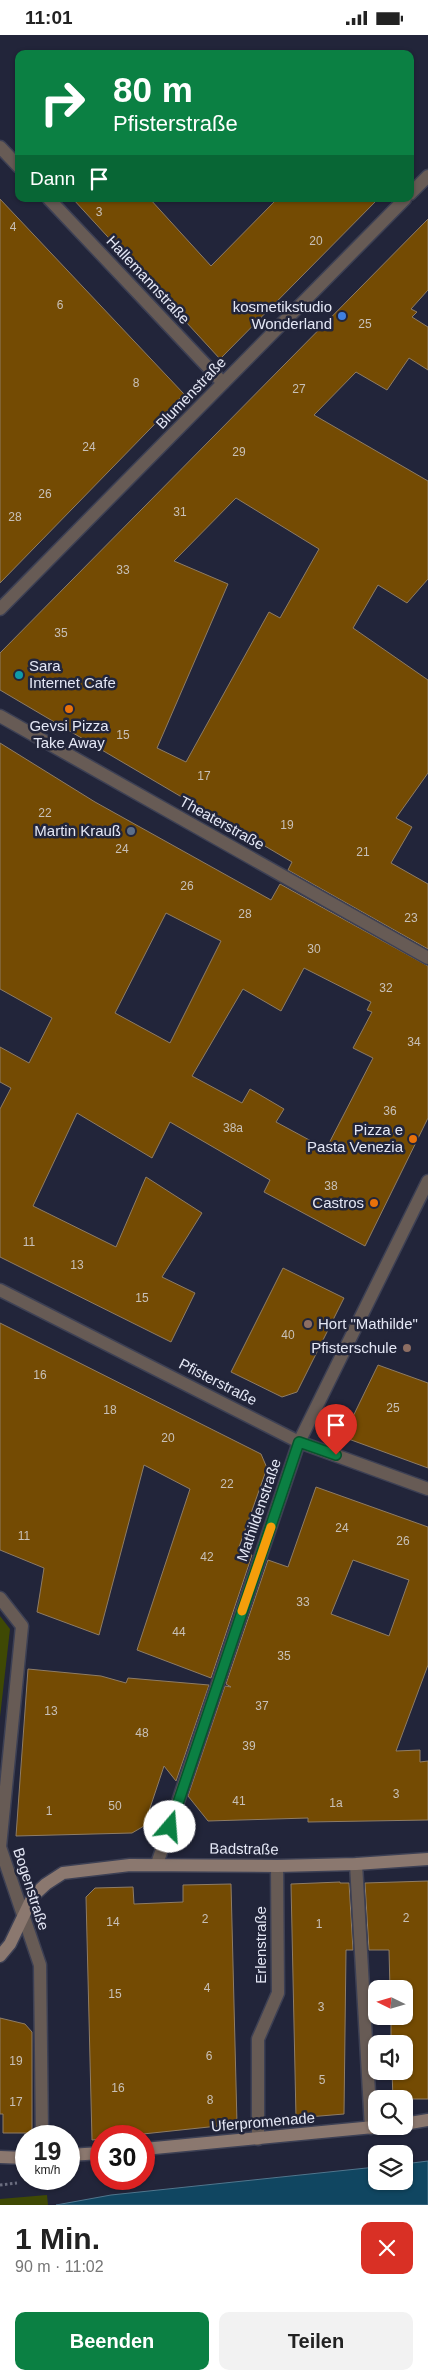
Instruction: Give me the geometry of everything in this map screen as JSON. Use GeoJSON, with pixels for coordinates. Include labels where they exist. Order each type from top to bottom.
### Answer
{"type":"FeatureCollection","features":[{"type":"Feature","properties":{"kind":"street"},"geometry":{"type":"LineString","coordinates":[[0,147],[15,163]]}},
{"type":"Feature","properties":{"kind":"street"},"geometry":{"type":"LineString","coordinates":[[414,190],[428,176]]}},
{"type":"Feature","properties":{"kind":"street","name":"Hallemannstraße"},"geometry":{"type":"LineString","coordinates":[[52,202],[223,383]]}},
{"type":"Feature","properties":{"kind":"street","name":"Blumenstraße"},"geometry":{"type":"LineString","coordinates":[[0,609],[402,202]]}},
{"type":"Feature","properties":{"kind":"street","name":"Theaterstraße"},"geometry":{"type":"LineString","coordinates":[[0,716],[428,957]]}},
{"type":"Feature","properties":{"kind":"street","name":"Mathildenstraße"},"geometry":{"type":"LineString","coordinates":[[157,1864],[299,1442],[428,1181]]}},
{"type":"Feature","properties":{"kind":"street","name":"Pfisterstraße"},"geometry":{"type":"LineString","coordinates":[[0,1290],[299,1442],[428,1489]]}},
{"type":"Feature","properties":{"kind":"street","name":"Bogenstraße"},"geometry":{"type":"LineString","coordinates":[[0,1598],[22,1626],[0,1847],[40,1965],[42,2125]]}},
{"type":"Feature","properties":{"kind":"street","name":"Badstraße"},"geometry":{"type":"LineString","coordinates":[[0,1955],[10,1944],[24,1918],[32,1896],[63,1873],[130,1865],[277,1866],[356,1864],[428,1859]]}},
{"type":"Feature","properties":{"kind":"street"},"geometry":{"type":"LineString","coordinates":[[356,1864],[375,2090]]}},
{"type":"Feature","properties":{"kind":"street","name":"Erlenstraße"},"geometry":{"type":"LineString","coordinates":[[258,2139],[258,2039],[278,1993],[277,1866]]}},
{"type":"Feature","properties":{"kind":"street"},"geometry":{"type":"LineString","coordinates":[[413,2122],[428,2120]]}},
{"type":"Feature","properties":{"kind":"street","name":"Uferpromenade"},"geometry":{"type":"LineString","coordinates":[[155,2148],[368,2128]]}},
{"type":"Feature","properties":{"kind":"street"},"geometry":{"type":"LineString","coordinates":[[0,2157],[15,2157]]}},
{"type":"Feature","properties":{"kind":"green space"},"geometry":{"type":"Polygon","coordinates":[[[0,1616],[10,1629],[0,1717],[0,1616]]]}},
{"type":"Feature","properties":{"kind":"green space"},"geometry":{"type":"Polygon","coordinates":[[[47,2195],[48,2205],[0,2205],[0,2199],[47,2195]]]}},
{"type":"Feature","properties":{"kind":"water"},"geometry":{"type":"Polygon","coordinates":[[[428,2161],[428,2205],[56,2205],[111,2195],[368,2168],[368,2190],[413,2190],[413,2163],[428,2161]]]}},
{"type":"Feature","properties":{"kind":"building"},"geometry":{"type":"Polygon","coordinates":[[[0,199],[184,394],[0,583],[0,199]]]}},
{"type":"Feature","properties":{"kind":"building"},"geometry":{"type":"Polygon","coordinates":[[[76,202],[153,202],[211,266],[274,202],[375,202],[220,359],[76,202]]]}},
{"type":"Feature","properties":{"kind":"building"},"geometry":{"type":"Polygon","coordinates":[[[428,219],[428,290],[411,309],[417,312],[412,317],[428,327],[428,370],[409,358],[387,390],[356,372],[314,415],[428,481],[428,579],[407,603],[378,585],[353,628],[428,680],[428,773],[396,818],[412,827],[391,863],[428,884],[428,949],[288,870],[292,862],[0,690],[0,653],[428,219]],[[236,498],[174,561],[228,584],[157,748],[186,762],[269,612],[280,618],[319,549],[236,498]]]}},
{"type":"Feature","properties":{"kind":"building"},"geometry":{"type":"Polygon","coordinates":[[[0,743],[95,802],[271,900],[280,884],[428,966],[428,1118],[365,1246],[264,1192],[270,1180],[170,1122],[152,1158],[77,1113],[33,1206],[116,1247],[146,1177],[202,1213],[162,1277],[195,1293],[171,1342],[0,1257],[0,1109],[11,1088],[0,1082],[0,1047],[29,1063],[52,1018],[0,989],[0,743]],[[166,913],[115,1013],[170,1043],[221,941],[166,913]],[[304,968],[281,1011],[243,989],[192,1076],[242,1103],[250,1089],[284,1109],[276,1122],[326,1149],[373,1058],[353,1048],[372,1012],[367,1010],[371,1002],[304,968]]]}},
{"type":"Feature","properties":{"kind":"building"},"geometry":{"type":"Polygon","coordinates":[[[283,1268],[344,1298],[297,1392],[282,1397],[231,1372],[283,1268]]]}},
{"type":"Feature","properties":{"kind":"building"},"geometry":{"type":"Polygon","coordinates":[[[0,1323],[261,1454],[267,1468],[238,1550],[252,1555],[211,1678],[137,1650],[190,1489],[144,1465],[99,1635],[37,1612],[44,1568],[0,1550],[0,1323]]]}},
{"type":"Feature","properties":{"kind":"building","name":"Pfisterschule"},"geometry":{"type":"Polygon","coordinates":[[[378,1365],[428,1383],[428,1468],[343,1437],[378,1365]]]}},
{"type":"Feature","properties":{"kind":"building"},"geometry":{"type":"Polygon","coordinates":[[[316,1487],[428,1527],[428,1665],[396,1751],[420,1750],[420,1762],[428,1761],[428,1820],[308,1822],[308,1818],[208,1821],[188,1796],[225,1686],[231,1687],[226,1684],[268,1560],[288,1567],[316,1487]],[[353,1560],[331,1614],[389,1636],[409,1580],[353,1560]]]}},
{"type":"Feature","properties":{"kind":"building"},"geometry":{"type":"Polygon","coordinates":[[[28,1669],[101,1676],[126,1683],[128,1678],[209,1685],[176,1781],[164,1766],[144,1826],[132,1833],[16,1836],[28,1669]]]}},
{"type":"Feature","properties":{"kind":"building"},"geometry":{"type":"Polygon","coordinates":[[[428,1881],[428,2099],[413,2099],[413,2090],[393,2090],[392,2080],[413,2080],[413,2035],[391,2035],[391,2025],[413,2025],[413,1980],[390,1980],[389,1950],[369,1950],[365,1883],[428,1881]]]}},
{"type":"Feature","properties":{"kind":"building"},"geometry":{"type":"Polygon","coordinates":[[[349,1883],[353,1950],[346,1950],[344,2114],[296,2118],[291,1884],[349,1883]]]}},
{"type":"Feature","properties":{"kind":"building"},"geometry":{"type":"Polygon","coordinates":[[[231,1884],[237,2124],[155,2133],[155,2125],[92,2125],[86,1897],[95,1888],[133,1887],[134,1904],[183,1902],[183,1885],[231,1884]]]}},
{"type":"Feature","properties":{"kind":"building"},"geometry":{"type":"Polygon","coordinates":[[[0,2018],[25,2024],[32,2032],[32,2125],[15,2125],[15,2133],[3,2133],[3,2114],[0,2114],[0,2018]]]}},
{"type":"Feature","properties":{"kind":"slow traffic"},"geometry":{"type":"LineString","coordinates":[[242,1611],[271,1527]]}},
{"type":"Feature","properties":{"kind":"place","name":"kosmetikstudio Wonderland"},"geometry":{"type":"Point","coordinates":[342,316]}},
{"type":"Feature","properties":{"kind":"place","name":"Sara Internet Cafe"},"geometry":{"type":"Point","coordinates":[19,675]}},
{"type":"Feature","properties":{"kind":"place","name":"Gevsi Pizza Take Away"},"geometry":{"type":"Point","coordinates":[69,709]}},
{"type":"Feature","properties":{"kind":"place","name":"Martin Krauß"},"geometry":{"type":"Point","coordinates":[131,831]}},
{"type":"Feature","properties":{"kind":"place","name":"Pizza e Pasta Venezia"},"geometry":{"type":"Point","coordinates":[413,1139]}},
{"type":"Feature","properties":{"kind":"place","name":"Castros"},"geometry":{"type":"Point","coordinates":[374,1203]}},
{"type":"Feature","properties":{"kind":"place","name":"Hort \"Mathilde\""},"geometry":{"type":"Point","coordinates":[308,1324]}},
{"type":"Feature","properties":{"kind":"place","name":"Pfisterschule"},"geometry":{"type":"Point","coordinates":[407,1348]}},
{"type":"Feature","properties":{"kind":"route"},"geometry":{"type":"LineString","coordinates":[[170,1827],[299,1442],[336,1455]]}}]}
